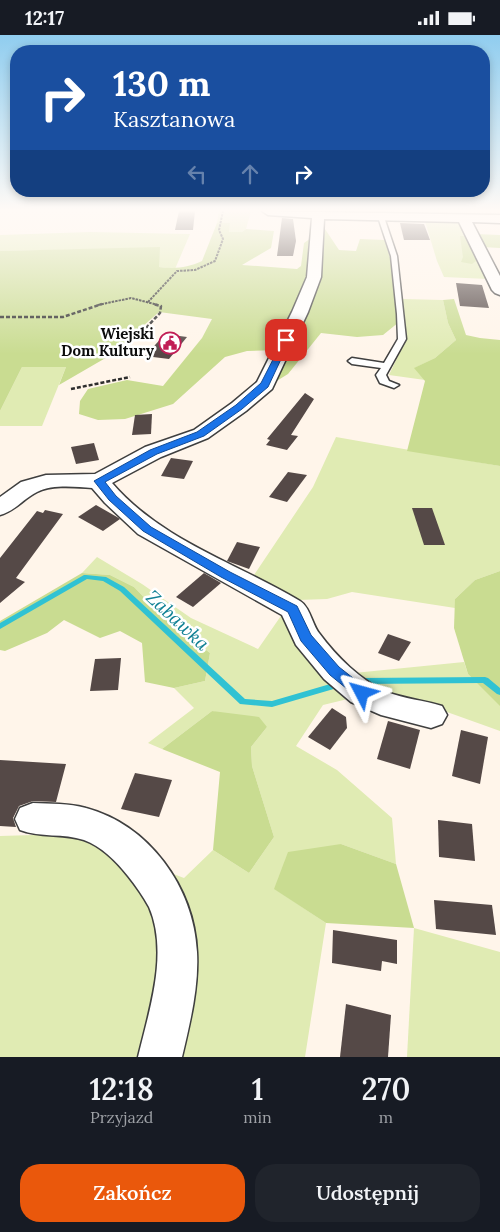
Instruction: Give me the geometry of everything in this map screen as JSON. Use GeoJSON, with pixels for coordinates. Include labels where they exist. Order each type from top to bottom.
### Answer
{"type":"FeatureCollection","features":[{"type":"Feature","properties":{"kind":"street"},"geometry":{"type":"LineString","coordinates":[[0,506],[29,487],[46,482],[71,480],[99,481],[153,452],[201,434],[239,407],[265,385],[300,312],[314,277],[315,259]]}},
{"type":"Feature","properties":{"kind":"street"},"geometry":{"type":"LineString","coordinates":[[484,259],[500,290]]}},
{"type":"Feature","properties":{"kind":"street"},"geometry":{"type":"LineString","coordinates":[[99,481],[112,498],[147,529],[226,575],[293,609],[306,638],[335,671],[362,693],[381,703],[431,715]]}},
{"type":"Feature","properties":{"kind":"street"},"geometry":{"type":"LineString","coordinates":[[33,819],[85,823],[98,828],[125,847],[160,887],[174,921],[177,951],[176,973],[160,1057]]}},
{"type":"Feature","properties":{"kind":"lane"},"geometry":{"type":"LineString","coordinates":[[394,259],[402,339],[381,375],[385,383],[394,385]]}},
{"type":"Feature","properties":{"kind":"lane"},"geometry":{"type":"LineString","coordinates":[[352,361],[386,365]]}},
{"type":"Feature","properties":{"kind":"path"},"geometry":{"type":"LineString","coordinates":[[148,301],[177,271],[195,270],[215,261],[216,259]]}},
{"type":"Feature","properties":{"kind":"path"},"geometry":{"type":"LineString","coordinates":[[0,317],[63,317],[117,299],[136,298],[162,306],[160,313],[146,328]]}},
{"type":"Feature","properties":{"kind":"path"},"geometry":{"type":"LineString","coordinates":[[71,389],[130,377]]}},
{"type":"Feature","properties":{"kind":"green space"},"geometry":{"type":"Polygon","coordinates":[[[0,259],[159,259],[159,267],[170,268],[191,265],[202,261],[203,259],[253,259],[242,265],[297,269],[301,266],[302,259],[390,259],[399,322],[383,335],[357,337],[321,333],[288,374],[275,382],[278,350],[247,351],[225,357],[173,404],[125,419],[98,420],[79,414],[80,401],[88,389],[127,380],[163,386],[202,338],[212,319],[159,312],[109,356],[59,385],[66,367],[22,367],[0,411],[0,259]]]}},
{"type":"Feature","properties":{"kind":"green space"},"geometry":{"type":"Polygon","coordinates":[[[159,259],[179,259],[175,269],[159,267],[159,259]]]}},
{"type":"Feature","properties":{"kind":"green space"},"geometry":{"type":"Polygon","coordinates":[[[436,259],[478,259],[488,279],[444,277],[436,259]]]}},
{"type":"Feature","properties":{"kind":"green space"},"geometry":{"type":"Polygon","coordinates":[[[462,259],[476,259],[472,264],[461,262],[462,259]]]}},
{"type":"Feature","properties":{"kind":"green space"},"geometry":{"type":"Polygon","coordinates":[[[402,299],[443,300],[448,323],[456,340],[435,358],[415,368],[425,380],[389,375],[407,337],[402,299]]]}},
{"type":"Feature","properties":{"kind":"green space"},"geometry":{"type":"Polygon","coordinates":[[[454,299],[466,335],[500,340],[500,466],[407,451],[425,381],[414,368],[435,358],[456,340],[448,323],[443,300],[454,299]]]}},
{"type":"Feature","properties":{"kind":"green space"},"geometry":{"type":"Polygon","coordinates":[[[22,367],[66,367],[42,426],[0,426],[0,411],[22,367]]]}},
{"type":"Feature","properties":{"kind":"green space"},"geometry":{"type":"Polygon","coordinates":[[[336,437],[500,466],[500,571],[475,580],[455,599],[455,608],[352,592],[327,599],[298,600],[250,581],[313,487],[336,437]]]}},
{"type":"Feature","properties":{"kind":"green space"},"geometry":{"type":"Polygon","coordinates":[[[97,557],[142,584],[191,618],[258,649],[285,610],[356,697],[323,705],[296,746],[337,770],[392,818],[396,864],[341,844],[275,889],[326,923],[305,1057],[0,1057],[0,836],[67,834],[184,878],[213,850],[249,873],[274,837],[252,766],[251,747],[267,727],[212,711],[162,749],[148,743],[194,708],[174,688],[205,681],[210,653],[161,615],[134,587],[110,575],[82,573],[97,557]]]}},
{"type":"Feature","properties":{"kind":"green space"},"geometry":{"type":"Polygon","coordinates":[[[500,571],[500,706],[468,674],[454,628],[455,599],[475,580],[500,571]]]}},
{"type":"Feature","properties":{"kind":"green space"},"geometry":{"type":"Polygon","coordinates":[[[82,573],[110,575],[134,587],[161,615],[210,653],[205,681],[174,688],[145,682],[142,643],[120,631],[100,638],[64,620],[47,633],[5,651],[0,650],[0,621],[82,573]]]}},
{"type":"Feature","properties":{"kind":"green space"},"geometry":{"type":"Polygon","coordinates":[[[464,662],[468,674],[500,704],[500,731],[433,707],[387,696],[344,674],[464,662]]]}},
{"type":"Feature","properties":{"kind":"green space"},"geometry":{"type":"Polygon","coordinates":[[[212,711],[259,717],[267,727],[251,747],[252,766],[274,837],[249,873],[213,850],[220,772],[162,749],[212,711]]]}},
{"type":"Feature","properties":{"kind":"green space"},"geometry":{"type":"Polygon","coordinates":[[[341,844],[396,864],[414,928],[326,923],[274,889],[288,852],[341,844]]]}},
{"type":"Feature","properties":{"kind":"green space"},"geometry":{"type":"Polygon","coordinates":[[[414,928],[500,952],[500,1057],[407,1057],[414,928]]]}},
{"type":"Feature","properties":{"kind":"building"},"geometry":{"type":"Polygon","coordinates":[[[456,283],[482,285],[489,308],[460,306],[456,283]]]}},
{"type":"Feature","properties":{"kind":"building","name":"Wiejski Dom Kultury"},"geometry":{"type":"Polygon","coordinates":[[[165,334],[187,337],[169,359],[145,356],[165,334]]]}},
{"type":"Feature","properties":{"kind":"building"},"geometry":{"type":"Polygon","coordinates":[[[305,393],[314,399],[291,435],[298,436],[287,450],[266,445],[270,440],[267,439],[305,393]]]}},
{"type":"Feature","properties":{"kind":"building"},"geometry":{"type":"Polygon","coordinates":[[[152,414],[151,434],[132,435],[135,415],[152,414]]]}},
{"type":"Feature","properties":{"kind":"building"},"geometry":{"type":"Polygon","coordinates":[[[94,443],[99,460],[76,464],[71,447],[94,443]]]}},
{"type":"Feature","properties":{"kind":"building"},"geometry":{"type":"Polygon","coordinates":[[[171,458],[193,461],[184,479],[161,476],[171,458]]]}},
{"type":"Feature","properties":{"kind":"building"},"geometry":{"type":"Polygon","coordinates":[[[288,472],[307,475],[287,502],[269,497],[288,472]]]}},
{"type":"Feature","properties":{"kind":"building"},"geometry":{"type":"Polygon","coordinates":[[[96,505],[120,519],[103,531],[78,517],[96,505]]]}},
{"type":"Feature","properties":{"kind":"building"},"geometry":{"type":"Polygon","coordinates":[[[412,508],[432,508],[445,545],[424,545],[412,508]]]}},
{"type":"Feature","properties":{"kind":"building"},"geometry":{"type":"Polygon","coordinates":[[[45,510],[63,514],[16,578],[25,582],[0,603],[0,558],[37,511],[43,513],[45,510]]]}},
{"type":"Feature","properties":{"kind":"building"},"geometry":{"type":"Polygon","coordinates":[[[237,542],[260,547],[249,569],[227,561],[237,542]]]}},
{"type":"Feature","properties":{"kind":"building"},"geometry":{"type":"Polygon","coordinates":[[[204,573],[221,583],[193,607],[176,597],[204,573]]]}},
{"type":"Feature","properties":{"kind":"building"},"geometry":{"type":"Polygon","coordinates":[[[388,634],[411,642],[399,661],[378,653],[388,634]]]}},
{"type":"Feature","properties":{"kind":"building"},"geometry":{"type":"Polygon","coordinates":[[[121,658],[118,690],[90,691],[95,659],[121,658]]]}},
{"type":"Feature","properties":{"kind":"building"},"geometry":{"type":"Polygon","coordinates":[[[332,708],[346,717],[347,728],[330,750],[308,737],[332,708]]]}},
{"type":"Feature","properties":{"kind":"building"},"geometry":{"type":"Polygon","coordinates":[[[388,721],[420,730],[410,769],[377,759],[388,721]]]}},
{"type":"Feature","properties":{"kind":"building"},"geometry":{"type":"Polygon","coordinates":[[[461,730],[488,737],[480,784],[452,776],[461,730]]]}},
{"type":"Feature","properties":{"kind":"building"},"geometry":{"type":"Polygon","coordinates":[[[0,760],[66,764],[56,802],[33,801],[19,806],[13,818],[16,827],[0,826],[0,760]]]}},
{"type":"Feature","properties":{"kind":"building"},"geometry":{"type":"Polygon","coordinates":[[[135,773],[172,780],[159,817],[121,809],[135,773]]]}},
{"type":"Feature","properties":{"kind":"building"},"geometry":{"type":"Polygon","coordinates":[[[438,820],[472,824],[475,861],[439,857],[438,820]]]}},
{"type":"Feature","properties":{"kind":"building"},"geometry":{"type":"Polygon","coordinates":[[[434,900],[492,905],[496,935],[436,929],[434,900]]]}},
{"type":"Feature","properties":{"kind":"building"},"geometry":{"type":"Polygon","coordinates":[[[333,930],[397,940],[397,964],[382,961],[381,971],[332,963],[333,930]]]}},
{"type":"Feature","properties":{"kind":"building"},"geometry":{"type":"Polygon","coordinates":[[[346,1004],[391,1015],[388,1057],[340,1057],[346,1004]]]}},
{"type":"Feature","properties":{"kind":"waterway","name":"Zabawka"},"geometry":{"type":"LineString","coordinates":[[0,626],[86,577],[104,579],[122,589],[243,702],[272,704],[337,685]]}},
{"type":"Feature","properties":{"kind":"waterway","name":"Zabawka"},"geometry":{"type":"LineString","coordinates":[[360,681],[485,680],[500,692]]}},
{"type":"Feature","properties":{"kind":"place","name":"Wiejski Dom Kultury"},"geometry":{"type":"Point","coordinates":[170,343]}},
{"type":"Feature","properties":{"kind":"route"},"geometry":{"type":"LineString","coordinates":[[286,340],[265,385],[239,407],[201,434],[153,452],[99,481],[112,498],[147,529],[226,575],[293,609],[306,638],[335,671],[362,693]]}}]}
